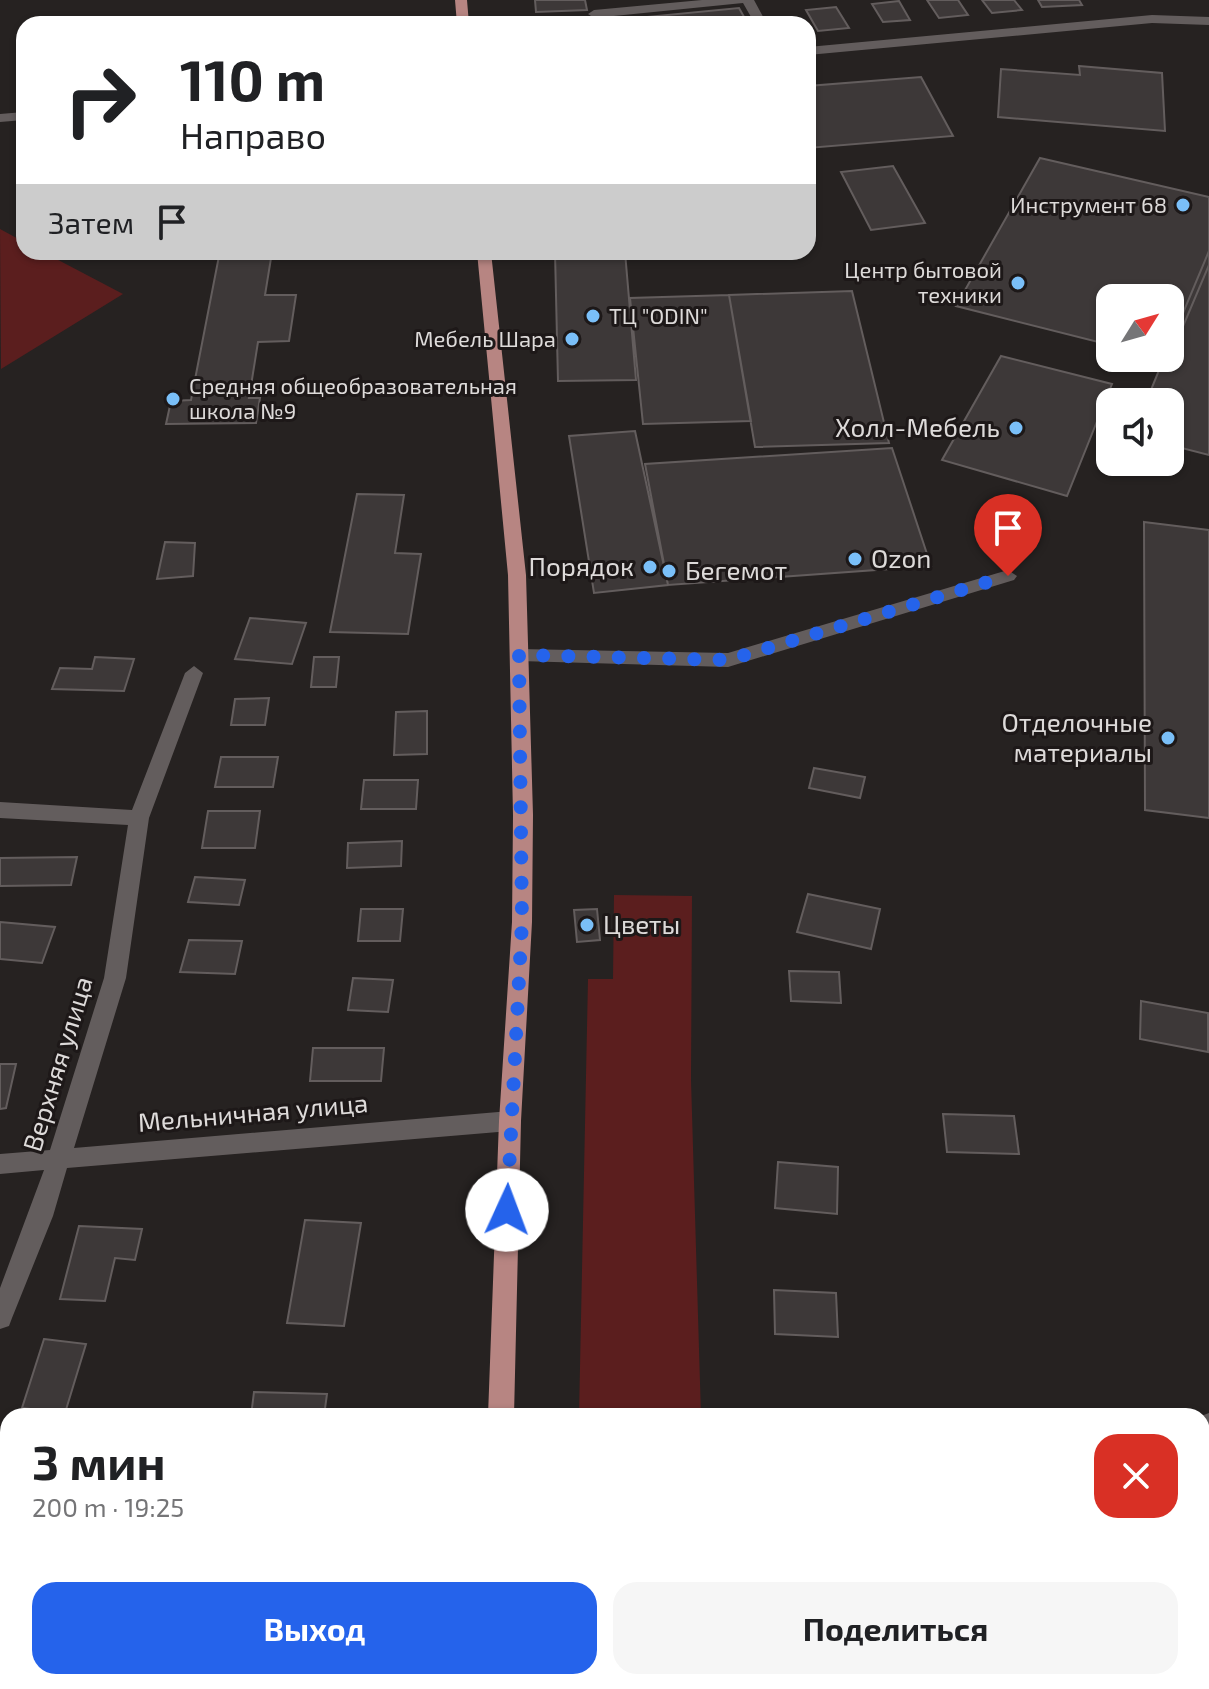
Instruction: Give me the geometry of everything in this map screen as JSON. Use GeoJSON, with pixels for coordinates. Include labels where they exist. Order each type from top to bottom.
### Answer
{"type":"FeatureCollection","features":[{"type":"Feature","properties":{"kind":"main road"},"geometry":{"type":"LineString","coordinates":[[485,260],[517,575],[519,655],[522,922],[510,1121],[501,1408]]}},
{"type":"Feature","properties":{"kind":"street"},"geometry":{"type":"LineString","coordinates":[[617,16],[741,0]]}},
{"type":"Feature","properties":{"kind":"street"},"geometry":{"type":"LineString","coordinates":[[816,50],[1152,19],[1209,21]]}},
{"type":"Feature","properties":{"kind":"street"},"geometry":{"type":"LineString","coordinates":[[519,655],[728,660],[1008,576]]}},
{"type":"Feature","properties":{"kind":"street","name":"Верхняя улица"},"geometry":{"type":"LineString","coordinates":[[0,1318],[41,1216],[115,978],[139,818],[194,673]]}},
{"type":"Feature","properties":{"kind":"street"},"geometry":{"type":"LineString","coordinates":[[0,810],[139,818]]}},
{"type":"Feature","properties":{"kind":"street","name":"Мельничная улица"},"geometry":{"type":"LineString","coordinates":[[0,1164],[510,1121]]}},
{"type":"Feature","properties":{"kind":"shaded area"},"geometry":{"type":"Polygon","coordinates":[[[0,229],[16,238],[16,260],[58,260],[123,294],[1,369],[0,229]]]}},
{"type":"Feature","properties":{"kind":"shaded area"},"geometry":{"type":"Polygon","coordinates":[[[614,895],[692,896],[691,1080],[701,1408],[579,1408],[588,979],[613,979],[614,895]]]}},
{"type":"Feature","properties":{"kind":"building"},"geometry":{"type":"Polygon","coordinates":[[[535,0],[585,0],[587,10],[536,12],[535,0]]]}},
{"type":"Feature","properties":{"kind":"building"},"geometry":{"type":"Polygon","coordinates":[[[927,0],[958,0],[968,15],[939,18],[927,0]]]}},
{"type":"Feature","properties":{"kind":"building"},"geometry":{"type":"Polygon","coordinates":[[[982,0],[1014,0],[1022,10],[992,13],[982,0]]]}},
{"type":"Feature","properties":{"kind":"building"},"geometry":{"type":"Polygon","coordinates":[[[1038,0],[1079,0],[1082,5],[1042,7],[1038,0]]]}},
{"type":"Feature","properties":{"kind":"building"},"geometry":{"type":"Polygon","coordinates":[[[899,1],[910,20],[883,22],[872,4],[899,1]]]}},
{"type":"Feature","properties":{"kind":"building"},"geometry":{"type":"Polygon","coordinates":[[[836,7],[849,28],[818,31],[816,16],[809,16],[806,10],[836,7]]]}},
{"type":"Feature","properties":{"kind":"building"},"geometry":{"type":"Polygon","coordinates":[[[739,8],[744,16],[657,16],[739,8]]]}},
{"type":"Feature","properties":{"kind":"building"},"geometry":{"type":"Polygon","coordinates":[[[1079,66],[1162,73],[1165,131],[998,117],[1001,69],[1080,75],[1079,66]]]}},
{"type":"Feature","properties":{"kind":"building"},"geometry":{"type":"Polygon","coordinates":[[[921,77],[953,136],[816,147],[816,85],[921,77]]]}},
{"type":"Feature","properties":{"kind":"building"},"geometry":{"type":"Polygon","coordinates":[[[1040,158],[1209,197],[1209,265],[1184,324],[1184,284],[1096,284],[1096,341],[956,306],[1040,158]]]}},
{"type":"Feature","properties":{"kind":"building"},"geometry":{"type":"Polygon","coordinates":[[[893,166],[925,223],[871,230],[841,172],[893,166]]]}},
{"type":"Feature","properties":{"kind":"building"},"geometry":{"type":"Polygon","coordinates":[[[1209,251],[1209,455],[1184,449],[1184,388],[1152,388],[1158,372],[1184,372],[1184,311],[1209,251]]]}},
{"type":"Feature","properties":{"kind":"building"},"geometry":{"type":"Polygon","coordinates":[[[218,260],[271,260],[265,295],[296,295],[289,341],[258,342],[249,398],[260,398],[256,423],[166,424],[171,401],[191,400],[218,260]]]}},
{"type":"Feature","properties":{"kind":"building","name":"ТЦ \"ODIN\""},"geometry":{"type":"Polygon","coordinates":[[[555,260],[626,260],[636,380],[558,381],[555,260]]]}},
{"type":"Feature","properties":{"kind":"building"},"geometry":{"type":"Polygon","coordinates":[[[852,291],[889,443],[755,447],[729,295],[852,291]]]}},
{"type":"Feature","properties":{"kind":"building"},"geometry":{"type":"Polygon","coordinates":[[[729,295],[751,421],[643,424],[630,298],[729,295]]]}},
{"type":"Feature","properties":{"kind":"building"},"geometry":{"type":"Polygon","coordinates":[[[1001,356],[1112,384],[1110,388],[1096,388],[1096,424],[1067,496],[942,460],[1001,356]]]}},
{"type":"Feature","properties":{"kind":"building"},"geometry":{"type":"Polygon","coordinates":[[[635,431],[668,585],[594,593],[569,436],[635,431]]]}},
{"type":"Feature","properties":{"kind":"building"},"geometry":{"type":"Polygon","coordinates":[[[892,448],[931,566],[668,585],[645,464],[892,448]]]}},
{"type":"Feature","properties":{"kind":"building"},"geometry":{"type":"Polygon","coordinates":[[[357,494],[404,495],[395,553],[421,554],[408,634],[330,632],[357,494]]]}},
{"type":"Feature","properties":{"kind":"building"},"geometry":{"type":"Polygon","coordinates":[[[1144,522],[1209,530],[1209,818],[1145,810],[1144,522]]]}},
{"type":"Feature","properties":{"kind":"building"},"geometry":{"type":"Polygon","coordinates":[[[165,542],[195,543],[193,576],[157,579],[165,542]]]}},
{"type":"Feature","properties":{"kind":"building"},"geometry":{"type":"Polygon","coordinates":[[[250,618],[306,623],[292,664],[235,659],[250,618]]]}},
{"type":"Feature","properties":{"kind":"building"},"geometry":{"type":"Polygon","coordinates":[[[95,657],[134,659],[124,691],[52,689],[60,668],[92,669],[95,657]]]}},
{"type":"Feature","properties":{"kind":"building"},"geometry":{"type":"Polygon","coordinates":[[[314,657],[339,657],[336,687],[311,687],[314,657]]]}},
{"type":"Feature","properties":{"kind":"building"},"geometry":{"type":"Polygon","coordinates":[[[269,698],[265,725],[231,725],[235,699],[269,698]]]}},
{"type":"Feature","properties":{"kind":"building"},"geometry":{"type":"Polygon","coordinates":[[[427,711],[427,754],[394,755],[396,712],[427,711]]]}},
{"type":"Feature","properties":{"kind":"building"},"geometry":{"type":"Polygon","coordinates":[[[221,757],[278,757],[273,787],[215,787],[221,757]]]}},
{"type":"Feature","properties":{"kind":"building"},"geometry":{"type":"Polygon","coordinates":[[[814,768],[865,777],[860,798],[809,788],[814,768]]]}},
{"type":"Feature","properties":{"kind":"building"},"geometry":{"type":"Polygon","coordinates":[[[364,780],[418,780],[416,809],[361,809],[364,780]]]}},
{"type":"Feature","properties":{"kind":"building"},"geometry":{"type":"Polygon","coordinates":[[[208,811],[260,811],[255,848],[202,848],[208,811]]]}},
{"type":"Feature","properties":{"kind":"building"},"geometry":{"type":"Polygon","coordinates":[[[402,841],[401,866],[347,868],[348,843],[402,841]]]}},
{"type":"Feature","properties":{"kind":"building"},"geometry":{"type":"Polygon","coordinates":[[[77,857],[71,885],[0,886],[0,858],[77,857]]]}},
{"type":"Feature","properties":{"kind":"building"},"geometry":{"type":"Polygon","coordinates":[[[195,877],[245,880],[239,905],[188,902],[195,877]]]}},
{"type":"Feature","properties":{"kind":"building"},"geometry":{"type":"Polygon","coordinates":[[[808,894],[880,909],[871,949],[797,932],[808,894]]]}},
{"type":"Feature","properties":{"kind":"building"},"geometry":{"type":"Polygon","coordinates":[[[361,909],[403,909],[400,941],[358,941],[361,909]]]}},
{"type":"Feature","properties":{"kind":"building","name":"Цветы"},"geometry":{"type":"Polygon","coordinates":[[[597,909],[600,940],[577,942],[574,910],[597,909]]]}},
{"type":"Feature","properties":{"kind":"building"},"geometry":{"type":"Polygon","coordinates":[[[0,922],[55,927],[42,963],[0,959],[0,922]]]}},
{"type":"Feature","properties":{"kind":"building"},"geometry":{"type":"Polygon","coordinates":[[[189,940],[242,941],[235,974],[180,972],[189,940]]]}},
{"type":"Feature","properties":{"kind":"building"},"geometry":{"type":"Polygon","coordinates":[[[789,971],[839,972],[841,1003],[791,1001],[789,971]]]}},
{"type":"Feature","properties":{"kind":"building"},"geometry":{"type":"Polygon","coordinates":[[[353,978],[393,980],[388,1012],[348,1010],[353,978]]]}},
{"type":"Feature","properties":{"kind":"building"},"geometry":{"type":"Polygon","coordinates":[[[1141,1001],[1208,1013],[1208,1052],[1140,1039],[1141,1001]]]}},
{"type":"Feature","properties":{"kind":"building"},"geometry":{"type":"Polygon","coordinates":[[[313,1048],[384,1048],[381,1081],[310,1081],[313,1048]]]}},
{"type":"Feature","properties":{"kind":"building"},"geometry":{"type":"Polygon","coordinates":[[[0,1064],[16,1064],[6,1108],[0,1109],[0,1064]]]}},
{"type":"Feature","properties":{"kind":"building"},"geometry":{"type":"Polygon","coordinates":[[[943,1114],[1014,1116],[1019,1154],[947,1152],[943,1114]]]}},
{"type":"Feature","properties":{"kind":"building"},"geometry":{"type":"Polygon","coordinates":[[[778,1162],[838,1167],[837,1214],[775,1208],[778,1162]]]}},
{"type":"Feature","properties":{"kind":"building"},"geometry":{"type":"Polygon","coordinates":[[[305,1220],[361,1223],[344,1326],[287,1323],[305,1220]]]}},
{"type":"Feature","properties":{"kind":"building"},"geometry":{"type":"Polygon","coordinates":[[[79,1226],[142,1229],[135,1260],[115,1258],[105,1301],[60,1299],[79,1226]]]}},
{"type":"Feature","properties":{"kind":"building"},"geometry":{"type":"Polygon","coordinates":[[[774,1290],[836,1293],[838,1337],[775,1334],[774,1290]]]}},
{"type":"Feature","properties":{"kind":"building"},"geometry":{"type":"Polygon","coordinates":[[[44,1339],[86,1344],[67,1408],[22,1408],[44,1339]]]}},
{"type":"Feature","properties":{"kind":"building"},"geometry":{"type":"Polygon","coordinates":[[[254,1392],[327,1394],[325,1408],[252,1408],[254,1392]]]}},
{"type":"Feature","properties":{"kind":"place","name":"Инструмент 68"},"geometry":{"type":"Point","coordinates":[1183,205]}},
{"type":"Feature","properties":{"kind":"place","name":"Центр бытовой техники"},"geometry":{"type":"Point","coordinates":[1018,283]}},
{"type":"Feature","properties":{"kind":"place","name":"ТЦ \"ODIN\""},"geometry":{"type":"Point","coordinates":[593,316]}},
{"type":"Feature","properties":{"kind":"place","name":"Мебель Шара"},"geometry":{"type":"Point","coordinates":[572,339]}},
{"type":"Feature","properties":{"kind":"place","name":"Средняя общеобразовательная школа №9"},"geometry":{"type":"Point","coordinates":[173,399]}},
{"type":"Feature","properties":{"kind":"place","name":"Холл-Мебель"},"geometry":{"type":"Point","coordinates":[1016,428]}},
{"type":"Feature","properties":{"kind":"place","name":"Ozon"},"geometry":{"type":"Point","coordinates":[855,559]}},
{"type":"Feature","properties":{"kind":"place","name":"Порядок"},"geometry":{"type":"Point","coordinates":[650,567]}},
{"type":"Feature","properties":{"kind":"place","name":"Бегемот"},"geometry":{"type":"Point","coordinates":[669,571]}},
{"type":"Feature","properties":{"kind":"place","name":"Отделочные материалы"},"geometry":{"type":"Point","coordinates":[1168,738]}},
{"type":"Feature","properties":{"kind":"place","name":"Цветы"},"geometry":{"type":"Point","coordinates":[587,925]}},
{"type":"Feature","properties":{"kind":"route"},"geometry":{"type":"LineString","coordinates":[[507,1210],[522,922],[519,655],[728,660],[1008,576]]}}]}
